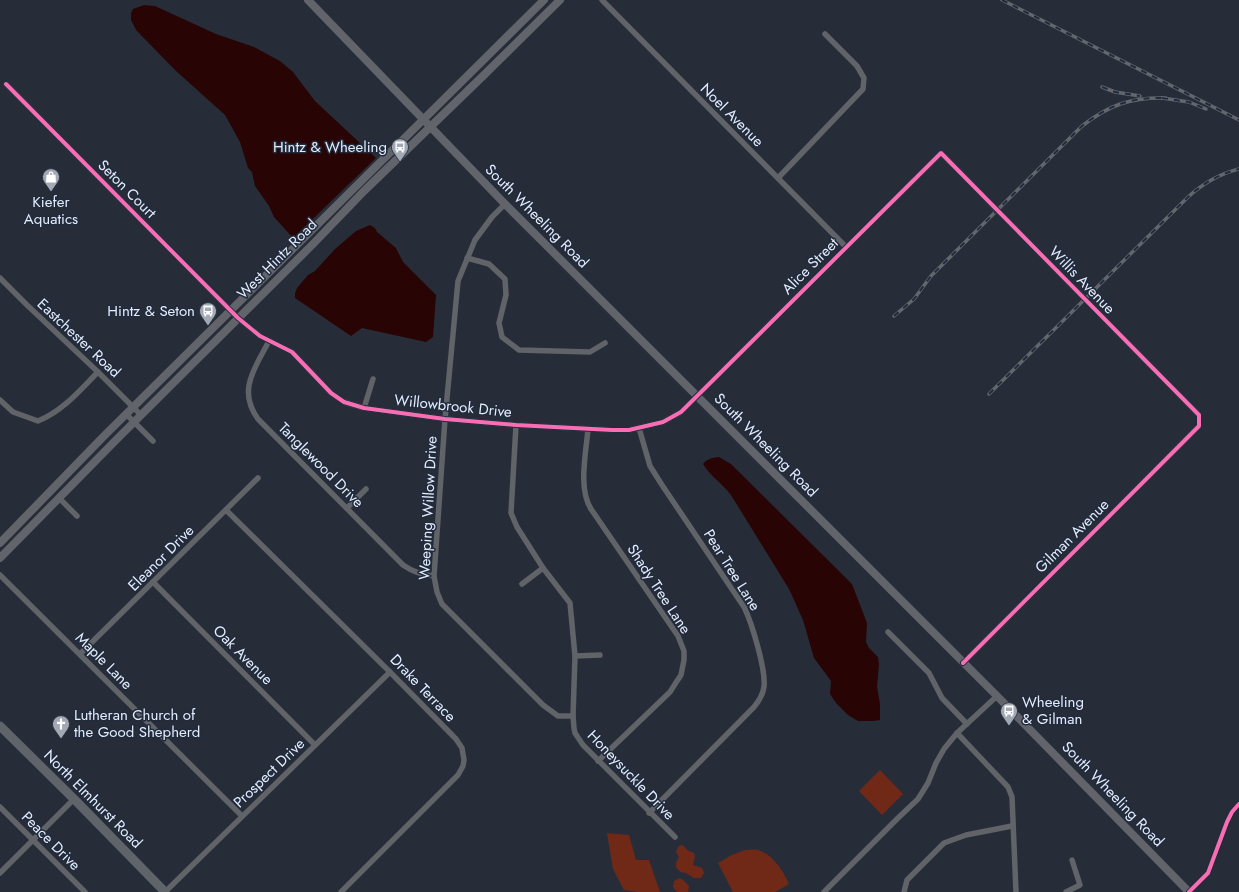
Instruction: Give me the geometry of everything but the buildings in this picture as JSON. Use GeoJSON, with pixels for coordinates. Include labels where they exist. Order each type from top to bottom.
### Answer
{"type":"FeatureCollection","features":[{"type":"Feature","properties":{"kind":"main road","name":"South Wheeling Road"},"geometry":{"type":"LineString","coordinates":[[308,0],[506,204],[962,663],[997,696],[1189,892]]}},
{"type":"Feature","properties":{"kind":"main road","name":"West Hintz Road"},"geometry":{"type":"LineString","coordinates":[[0,543],[133,407],[544,0]]}},
{"type":"Feature","properties":{"kind":"main road","name":"West Hintz Road"},"geometry":{"type":"LineString","coordinates":[[0,558],[238,318],[560,0]]}},
{"type":"Feature","properties":{"kind":"main road","name":"North Elmhurst Road"},"geometry":{"type":"LineString","coordinates":[[0,726],[165,892]]}},
{"type":"Feature","properties":{"kind":"street","name":"Noel Avenue"},"geometry":{"type":"LineString","coordinates":[[602,0],[846,247]]}},
{"type":"Feature","properties":{"kind":"street"},"geometry":{"type":"LineString","coordinates":[[778,178],[863,89],[864,78],[857,66],[825,34]]}},
{"type":"Feature","properties":{"kind":"street","name":"Seton Court"},"geometry":{"type":"LineString","coordinates":[[6,84],[230,311]]}},
{"type":"Feature","properties":{"kind":"street","name":"Alice Street"},"geometry":{"type":"LineString","coordinates":[[698,397],[941,153]]}},
{"type":"Feature","properties":{"kind":"street","name":"Willis Avenue"},"geometry":{"type":"LineString","coordinates":[[941,153],[1199,415],[1199,426]]}},
{"type":"Feature","properties":{"kind":"street","name":"Weeping Willow Drive"},"geometry":{"type":"LineString","coordinates":[[506,204],[492,217],[475,240],[458,281],[445,419],[434,576],[437,592],[442,604],[543,705],[558,716],[573,716]]}},
{"type":"Feature","properties":{"kind":"street"},"geometry":{"type":"LineString","coordinates":[[467,258],[489,264],[505,279],[506,295],[499,322],[502,337],[519,350],[590,352],[605,343]]}},
{"type":"Feature","properties":{"kind":"street","name":"Eastchester Road"},"geometry":{"type":"LineString","coordinates":[[0,278],[141,415]]}},
{"type":"Feature","properties":{"kind":"street","name":"Willowbrook Drive"},"geometry":{"type":"LineString","coordinates":[[230,311],[260,336],[292,352],[331,393],[344,402],[364,408],[445,419],[516,425],[621,430],[639,428],[663,422],[681,412],[698,397]]}},
{"type":"Feature","properties":{"kind":"street","name":"Tanglewood Drive"},"geometry":{"type":"LineString","coordinates":[[269,341],[249,382],[249,396],[253,412],[258,419],[403,565],[421,574],[434,576]]}},
{"type":"Feature","properties":{"kind":"street"},"geometry":{"type":"LineString","coordinates":[[0,400],[14,412],[38,422],[61,409],[98,372]]}},
{"type":"Feature","properties":{"kind":"street"},"geometry":{"type":"LineString","coordinates":[[364,408],[372,380]]}},
{"type":"Feature","properties":{"kind":"street"},"geometry":{"type":"LineString","coordinates":[[126,414],[153,441]]}},
{"type":"Feature","properties":{"kind":"street","name":"Honeysuckle Drive"},"geometry":{"type":"LineString","coordinates":[[516,425],[511,513],[517,527],[543,568],[570,603],[575,656],[573,716],[576,733],[579,740],[598,761],[675,838]]}},
{"type":"Feature","properties":{"kind":"street","name":"Gilman Avenue"},"geometry":{"type":"LineString","coordinates":[[962,663],[1199,426]]}},
{"type":"Feature","properties":{"kind":"street","name":"Pear Tree Lane"},"geometry":{"type":"LineString","coordinates":[[639,428],[650,466],[747,612],[760,656],[764,680],[762,694],[754,707],[650,813]]}},
{"type":"Feature","properties":{"kind":"street","name":"Shady Tree Lane"},"geometry":{"type":"LineString","coordinates":[[588,429],[583,486],[586,499],[678,636],[684,651],[681,675],[670,692],[598,761]]}},
{"type":"Feature","properties":{"kind":"street","name":"Eleanor Drive"},"geometry":{"type":"LineString","coordinates":[[80,654],[258,478]]}},
{"type":"Feature","properties":{"kind":"street"},"geometry":{"type":"LineString","coordinates":[[347,508],[366,489]]}},
{"type":"Feature","properties":{"kind":"street"},"geometry":{"type":"LineString","coordinates":[[59,498],[77,516]]}},
{"type":"Feature","properties":{"kind":"street","name":"Drake Terrace"},"geometry":{"type":"LineString","coordinates":[[226,510],[390,672],[459,743],[464,754],[463,766],[458,775],[341,892]]}},
{"type":"Feature","properties":{"kind":"street"},"geometry":{"type":"LineString","coordinates":[[522,584],[543,568]]}},
{"type":"Feature","properties":{"kind":"street","name":"Maple Lane"},"geometry":{"type":"LineString","coordinates":[[0,575],[242,816]]}},
{"type":"Feature","properties":{"kind":"street","name":"Oak Avenue"},"geometry":{"type":"LineString","coordinates":[[153,582],[316,745]]}},
{"type":"Feature","properties":{"kind":"street"},"geometry":{"type":"LineString","coordinates":[[888,632],[929,672],[942,698],[967,724]]}},
{"type":"Feature","properties":{"kind":"street"},"geometry":{"type":"LineString","coordinates":[[575,656],[600,655]]}},
{"type":"Feature","properties":{"kind":"street","name":"Prospect Drive"},"geometry":{"type":"LineString","coordinates":[[165,892],[390,672]]}},
{"type":"Feature","properties":{"kind":"street"},"geometry":{"type":"LineString","coordinates":[[824,892],[918,799],[928,783],[936,763],[944,749],[957,732],[997,696]]}},
{"type":"Feature","properties":{"kind":"street"},"geometry":{"type":"LineString","coordinates":[[957,732],[1008,787],[1012,797],[1012,826],[1016,892]]}},
{"type":"Feature","properties":{"kind":"street"},"geometry":{"type":"LineString","coordinates":[[0,873],[74,799]]}},
{"type":"Feature","properties":{"kind":"street","name":"Peace Drive"},"geometry":{"type":"LineString","coordinates":[[0,807],[85,892]]}},
{"type":"Feature","properties":{"kind":"street"},"geometry":{"type":"LineString","coordinates":[[904,892],[907,880],[944,843],[966,835],[1012,826]]}},
{"type":"Feature","properties":{"kind":"street"},"geometry":{"type":"LineString","coordinates":[[1066,892],[1080,885],[1072,860]]}},
{"type":"Feature","properties":{"kind":"shaded area"},"geometry":{"type":"Polygon","coordinates":[[[144,5],[155,6],[216,34],[254,47],[280,61],[293,72],[315,101],[376,158],[293,238],[274,217],[269,206],[255,186],[252,172],[248,168],[240,142],[225,115],[175,70],[136,30],[131,20],[131,13],[133,9],[144,5]]]}},
{"type":"Feature","properties":{"kind":"shaded area"},"geometry":{"type":"Polygon","coordinates":[[[370,225],[396,248],[403,262],[436,295],[433,337],[426,342],[362,328],[351,336],[295,298],[297,288],[308,275],[315,271],[335,249],[356,231],[370,225]]]}},
{"type":"Feature","properties":{"kind":"shaded area"},"geometry":{"type":"Polygon","coordinates":[[[719,457],[731,464],[852,584],[867,623],[866,642],[869,648],[878,657],[879,664],[877,687],[880,704],[880,720],[858,721],[848,715],[836,703],[830,694],[831,681],[814,658],[803,620],[789,589],[731,495],[703,464],[708,459],[719,457]]]}},
{"type":"Feature","properties":{"kind":"shaded area"},"geometry":{"type":"Polygon","coordinates":[[[880,770],[903,794],[882,815],[859,791],[880,770]]]}},
{"type":"Feature","properties":{"kind":"shaded area"},"geometry":{"type":"Polygon","coordinates":[[[607,833],[629,835],[636,860],[649,860],[660,892],[638,892],[624,890],[613,869],[607,833]]]}},
{"type":"Feature","properties":{"kind":"shaded area"},"geometry":{"type":"Polygon","coordinates":[[[681,845],[694,853],[695,856],[693,865],[702,868],[704,873],[701,878],[694,878],[677,869],[676,864],[679,857],[676,852],[678,847],[681,845]]]}},
{"type":"Feature","properties":{"kind":"shaded area"},"geometry":{"type":"Polygon","coordinates":[[[745,850],[758,850],[768,855],[781,869],[789,884],[775,892],[733,892],[718,863],[745,850]]]}},
{"type":"Feature","properties":{"kind":"shaded area"},"geometry":{"type":"Polygon","coordinates":[[[680,878],[689,886],[688,892],[677,892],[673,887],[674,881],[680,878]]]}},
{"type":"Feature","properties":{"kind":"railway"},"geometry":{"type":"LineString","coordinates":[[1002,0],[1239,120]]}},
{"type":"Feature","properties":{"kind":"railway"},"geometry":{"type":"LineString","coordinates":[[1102,87],[1115,92],[1140,96]]}},
{"type":"Feature","properties":{"kind":"railway"},"geometry":{"type":"LineString","coordinates":[[1162,98],[1189,102],[1206,109]]}},
{"type":"Feature","properties":{"kind":"railway"},"geometry":{"type":"LineString","coordinates":[[894,316],[914,299],[931,276],[1082,126],[1102,113],[1121,104],[1142,99],[1166,98]]}},
{"type":"Feature","properties":{"kind":"railway"},"geometry":{"type":"LineString","coordinates":[[989,394],[1187,198],[1211,180],[1239,169]]}},
{"type":"Feature","properties":{"kind":"cycle path"},"geometry":{"type":"LineString","coordinates":[[6,84],[238,318],[260,336],[292,352],[331,393],[344,402],[364,408],[445,419],[516,425],[629,430],[663,422],[681,412],[941,153],[1199,415],[1199,426],[963,663]]}},
{"type":"Feature","properties":{"kind":"cycle path"},"geometry":{"type":"LineString","coordinates":[[1189,892],[1208,873],[1227,822],[1232,812],[1239,804]]}},
{"type":"Feature","properties":{"kind":"place","name":"Hintz & Wheeling"},"geometry":{"type":"Point","coordinates":[400,162]}},
{"type":"Feature","properties":{"kind":"place","name":"Kiefer Aquatics"},"geometry":{"type":"Point","coordinates":[51,192]}},
{"type":"Feature","properties":{"kind":"place","name":"Hintz & Seton"},"geometry":{"type":"Point","coordinates":[208,326]}},
{"type":"Feature","properties":{"kind":"place","name":"Wheeling & Gilman"},"geometry":{"type":"Point","coordinates":[1009,726]}},
{"type":"Feature","properties":{"kind":"place","name":"Lutheran Church of the Good Shepherd"},"geometry":{"type":"Point","coordinates":[61,739]}}]}
